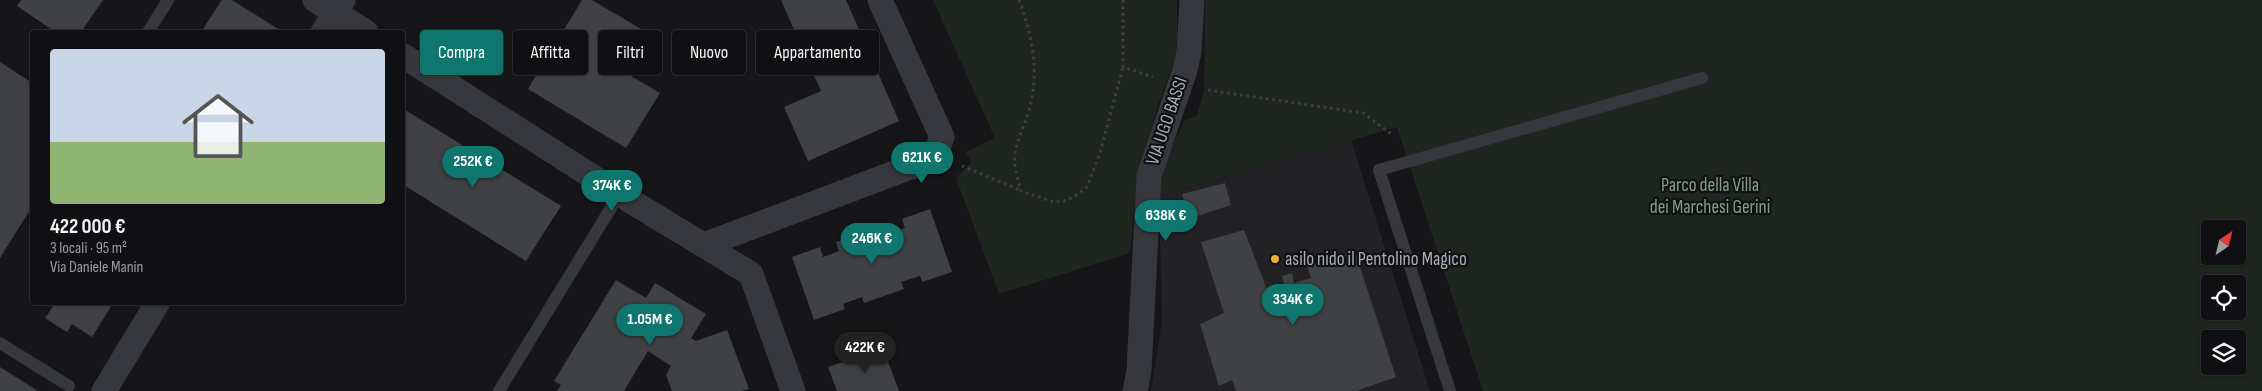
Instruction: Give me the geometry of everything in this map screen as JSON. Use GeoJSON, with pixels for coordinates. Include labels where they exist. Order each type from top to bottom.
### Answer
{"type":"FeatureCollection","features":[{"type":"Feature","properties":{"kind":"street"},"geometry":{"type":"LineString","coordinates":[[704,245],[934,158],[942,138],[880,0]]}},
{"type":"Feature","properties":{"kind":"street","name":"VIA UGO BASSI"},"geometry":{"type":"LineString","coordinates":[[1135,391],[1139,371],[1149,176],[1189,52],[1192,0]]}},
{"type":"Feature","properties":{"kind":"street"},"geometry":{"type":"LineString","coordinates":[[329,11],[362,30]]}},
{"type":"Feature","properties":{"kind":"street"},"geometry":{"type":"LineString","coordinates":[[405,57],[751,274],[792,391]]}},
{"type":"Feature","properties":{"kind":"street"},"geometry":{"type":"LineString","coordinates":[[104,391],[156,305]]}},
{"type":"Feature","properties":{"kind":"lane"},"geometry":{"type":"LineString","coordinates":[[149,30],[168,0]]}},
{"type":"Feature","properties":{"kind":"lane"},"geometry":{"type":"LineString","coordinates":[[1450,391],[1379,170],[1702,78]]}},
{"type":"Feature","properties":{"kind":"lane"},"geometry":{"type":"LineString","coordinates":[[499,391],[620,193]]}},
{"type":"Feature","properties":{"kind":"lane"},"geometry":{"type":"LineString","coordinates":[[0,343],[69,386]]}},
{"type":"Feature","properties":{"kind":"path"},"geometry":{"type":"LineString","coordinates":[[1018,0],[1032,47],[1034,79],[1032,101],[1015,154],[1015,167],[1021,191]]}},
{"type":"Feature","properties":{"kind":"path"},"geometry":{"type":"LineString","coordinates":[[934,158],[967,168],[1021,191],[1054,202],[1074,197],[1087,187],[1100,153],[1123,67],[1123,0]]}},
{"type":"Feature","properties":{"kind":"path"},"geometry":{"type":"LineString","coordinates":[[1123,67],[1179,86],[1363,113],[1394,136]]}},
{"type":"Feature","properties":{"kind":"shaded area","name":"asilo nido il Pentolino Magico"},"geometry":{"type":"Polygon","coordinates":[[[1351,140],[1430,391],[1151,391],[1162,322],[1159,196],[1351,140]]]}},
{"type":"Feature","properties":{"kind":"green space"},"geometry":{"type":"Polygon","coordinates":[[[933,0],[1177,0],[1177,53],[1157,108],[1137,180],[1130,253],[999,294],[956,178],[971,163],[966,152],[995,138],[933,0]]]}},
{"type":"Feature","properties":{"kind":"green space","name":"Parco della Villa dei Marchesi Gerini"},"geometry":{"type":"Polygon","coordinates":[[[1205,0],[2262,0],[2262,391],[1483,391],[1397,127],[1159,196],[1164,164],[1184,121],[1197,115],[1204,91],[1205,0]]]}},
{"type":"Feature","properties":{"kind":"building"},"geometry":{"type":"Polygon","coordinates":[[[21,0],[103,0],[82,30],[52,30],[17,6],[21,0]]]}},
{"type":"Feature","properties":{"kind":"building"},"geometry":{"type":"Polygon","coordinates":[[[222,0],[232,0],[280,30],[202,30],[222,0]]]}},
{"type":"Feature","properties":{"kind":"building"},"geometry":{"type":"Polygon","coordinates":[[[582,0],[592,0],[641,29],[598,30],[598,75],[629,75],[660,93],[626,148],[528,89],[536,75],[588,75],[588,30],[564,30],[582,0]]]}},
{"type":"Feature","properties":{"kind":"building"},"geometry":{"type":"Polygon","coordinates":[[[781,0],[846,0],[859,30],[794,30],[781,0]]]}},
{"type":"Feature","properties":{"kind":"building"},"geometry":{"type":"Polygon","coordinates":[[[0,62],[30,82],[30,210],[0,258],[0,62]]]}},
{"type":"Feature","properties":{"kind":"building"},"geometry":{"type":"Polygon","coordinates":[[[814,75],[879,75],[899,121],[808,161],[784,107],[821,91],[814,75]]]}},
{"type":"Feature","properties":{"kind":"building"},"geometry":{"type":"Polygon","coordinates":[[[405,110],[561,206],[526,261],[405,186],[405,110]]]}},
{"type":"Feature","properties":{"kind":"building"},"geometry":{"type":"Polygon","coordinates":[[[1225,183],[1231,205],[1188,219],[1182,194],[1225,183]]]}},
{"type":"Feature","properties":{"kind":"building"},"geometry":{"type":"Polygon","coordinates":[[[930,209],[952,272],[922,282],[920,276],[901,282],[904,289],[864,303],[862,297],[843,304],[845,309],[814,320],[792,257],[820,247],[823,257],[839,251],[836,242],[888,224],[891,234],[905,228],[902,219],[930,209]]]}},
{"type":"Feature","properties":{"kind":"building","name":"asilo nido il Pentolino Magico"},"geometry":{"type":"Polygon","coordinates":[[[1244,230],[1268,292],[1285,287],[1282,276],[1292,273],[1294,283],[1311,278],[1307,266],[1355,252],[1396,377],[1356,391],[1236,391],[1232,380],[1219,386],[1200,324],[1224,313],[1201,242],[1244,230]]]}},
{"type":"Feature","properties":{"kind":"building"},"geometry":{"type":"Polygon","coordinates":[[[616,280],[646,298],[655,283],[706,314],[691,338],[696,341],[727,330],[749,389],[742,391],[672,391],[666,375],[671,366],[648,351],[624,391],[557,391],[561,385],[554,381],[616,280]]]}},
{"type":"Feature","properties":{"kind":"building"},"geometry":{"type":"Polygon","coordinates":[[[54,305],[112,305],[92,337],[72,324],[67,332],[45,318],[54,305]]]}},
{"type":"Feature","properties":{"kind":"building"},"geometry":{"type":"Polygon","coordinates":[[[883,348],[899,391],[837,391],[828,367],[883,348]]]}},
{"type":"Feature","properties":{"kind":"building"},"geometry":{"type":"Polygon","coordinates":[[[0,367],[38,391],[0,391],[0,367]]]}},
{"type":"Feature","properties":{"kind":"place","name":"asilo nido il Pentolino Magico"},"geometry":{"type":"Point","coordinates":[1275,259]}}]}
